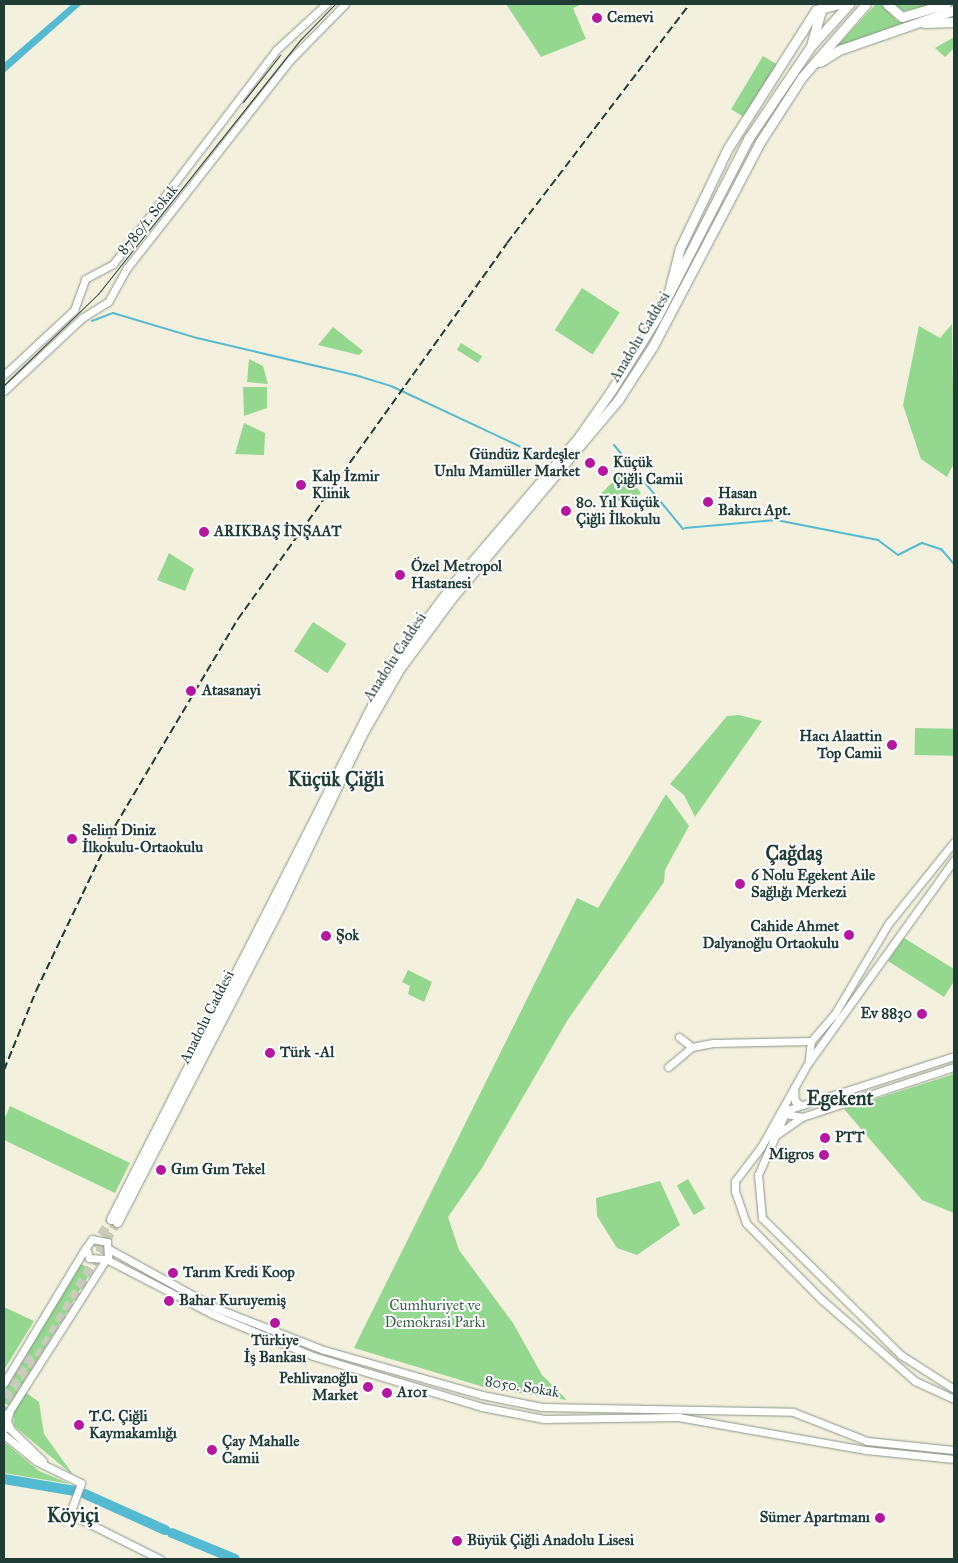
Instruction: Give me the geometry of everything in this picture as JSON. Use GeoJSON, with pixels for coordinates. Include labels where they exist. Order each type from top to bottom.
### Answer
{"type":"FeatureCollection","features":[{"type":"Feature","properties":{"kind":"highway"},"geometry":{"type":"LineString","coordinates":[[822,6],[838,4]]}},
{"type":"Feature","properties":{"kind":"highway","name":"Anadolu Caddesi"},"geometry":{"type":"LineString","coordinates":[[849,4],[810,46],[748,139],[669,294],[578,438],[453,584],[392,666],[114,1221],[281,904],[361,736],[400,668],[451,599],[618,400],[653,346],[760,142],[802,77],[866,4]]}},
{"type":"Feature","properties":{"kind":"highway"},"geometry":{"type":"LineString","coordinates":[[887,4],[902,17],[946,4]]}},
{"type":"Feature","properties":{"kind":"highway"},"geometry":{"type":"LineString","coordinates":[[810,46],[822,6]]}},
{"type":"Feature","properties":{"kind":"highway"},"geometry":{"type":"LineString","coordinates":[[669,294],[674,262],[702,196],[822,6]]}},
{"type":"Feature","properties":{"kind":"highway"},"geometry":{"type":"LineString","coordinates":[[802,77],[839,50],[954,10]]}},
{"type":"Feature","properties":{"kind":"highway"},"geometry":{"type":"LineString","coordinates":[[919,23],[954,22]]}},
{"type":"Feature","properties":{"kind":"street","name":"8780/1. Sokak"},"geometry":{"type":"LineString","coordinates":[[4,375],[74,310],[85,279],[113,264],[288,38],[326,4]]}},
{"type":"Feature","properties":{"kind":"street","name":"8780/1. Sokak"},"geometry":{"type":"LineString","coordinates":[[4,391],[82,318],[108,302],[127,268],[299,49],[345,4]]}},
{"type":"Feature","properties":{"kind":"street"},"geometry":{"type":"LineString","coordinates":[[808,1063],[811,1041],[834,1015],[888,924],[954,842]]}},
{"type":"Feature","properties":{"kind":"street"},"geometry":{"type":"LineString","coordinates":[[954,860],[808,1063],[783,1112],[758,1174],[757,1200],[766,1224],[901,1355],[954,1388]]}},
{"type":"Feature","properties":{"kind":"street"},"geometry":{"type":"LineString","coordinates":[[679,1037],[692,1047]]}},
{"type":"Feature","properties":{"kind":"street"},"geometry":{"type":"LineString","coordinates":[[668,1067],[692,1047],[811,1041]]}},
{"type":"Feature","properties":{"kind":"street"},"geometry":{"type":"LineString","coordinates":[[954,1056],[783,1112],[735,1181],[737,1204],[746,1223],[887,1358],[914,1381],[954,1399]]}},
{"type":"Feature","properties":{"kind":"street"},"geometry":{"type":"LineString","coordinates":[[772,1138],[802,1117],[954,1067]]}},
{"type":"Feature","properties":{"kind":"street"},"geometry":{"type":"LineString","coordinates":[[794,1088],[795,1101],[801,1105]]}},
{"type":"Feature","properties":{"kind":"street"},"geometry":{"type":"LineString","coordinates":[[783,1112],[802,1117]]}},
{"type":"Feature","properties":{"kind":"street","name":"8050. Sokak"},"geometry":{"type":"LineString","coordinates":[[954,1450],[867,1441],[793,1412],[542,1407],[482,1395],[324,1350],[216,1308],[109,1249],[100,1238],[87,1244],[92,1260],[106,1259],[212,1314],[313,1356],[482,1406],[544,1419],[678,1417],[866,1450],[954,1459]]}},
{"type":"Feature","properties":{"kind":"street"},"geometry":{"type":"LineString","coordinates":[[4,1383],[87,1244]]}},
{"type":"Feature","properties":{"kind":"street"},"geometry":{"type":"LineString","coordinates":[[5,1425],[106,1259],[109,1249]]}},
{"type":"Feature","properties":{"kind":"street"},"geometry":{"type":"LineString","coordinates":[[4,1413],[5,1425],[53,1470]]}},
{"type":"Feature","properties":{"kind":"street"},"geometry":{"type":"LineString","coordinates":[[4,1435],[53,1470],[81,1485],[78,1499],[70,1514],[160,1559]]}},
{"type":"Feature","properties":{"kind":"green space"},"geometry":{"type":"Polygon","coordinates":[[[506,4],[582,4],[573,8],[586,39],[541,57],[506,4]]]}},
{"type":"Feature","properties":{"kind":"green space"},"geometry":{"type":"Polygon","coordinates":[[[876,4],[883,4],[896,20],[906,22],[835,48],[876,4]]]}},
{"type":"Feature","properties":{"kind":"green space"},"geometry":{"type":"Polygon","coordinates":[[[891,4],[935,4],[900,12],[891,4]]]}},
{"type":"Feature","properties":{"kind":"green space"},"geometry":{"type":"Polygon","coordinates":[[[954,37],[954,48],[945,57],[935,48],[954,37]]]}},
{"type":"Feature","properties":{"kind":"green space"},"geometry":{"type":"Polygon","coordinates":[[[763,56],[778,65],[746,118],[731,109],[763,56]]]}},
{"type":"Feature","properties":{"kind":"green space"},"geometry":{"type":"Polygon","coordinates":[[[582,288],[620,313],[593,354],[555,330],[582,288]]]}},
{"type":"Feature","properties":{"kind":"green space"},"geometry":{"type":"Polygon","coordinates":[[[952,324],[954,463],[947,477],[921,459],[903,405],[919,326],[940,338],[952,324]]]}},
{"type":"Feature","properties":{"kind":"green space"},"geometry":{"type":"Polygon","coordinates":[[[333,327],[363,351],[359,355],[318,345],[333,327]]]}},
{"type":"Feature","properties":{"kind":"green space"},"geometry":{"type":"Polygon","coordinates":[[[461,343],[482,356],[478,363],[457,350],[461,343]]]}},
{"type":"Feature","properties":{"kind":"green space"},"geometry":{"type":"Polygon","coordinates":[[[249,359],[263,366],[268,384],[247,382],[249,359]]]}},
{"type":"Feature","properties":{"kind":"green space"},"geometry":{"type":"Polygon","coordinates":[[[243,387],[267,387],[267,408],[244,416],[243,387]]]}},
{"type":"Feature","properties":{"kind":"green space"},"geometry":{"type":"Polygon","coordinates":[[[244,423],[265,433],[264,455],[235,454],[244,423]]]}},
{"type":"Feature","properties":{"kind":"green space"},"geometry":{"type":"Polygon","coordinates":[[[623,471],[641,493],[625,506],[618,500],[609,507],[598,497],[623,471]]]}},
{"type":"Feature","properties":{"kind":"green space"},"geometry":{"type":"Polygon","coordinates":[[[169,553],[194,569],[185,591],[157,580],[169,553]]]}},
{"type":"Feature","properties":{"kind":"green space"},"geometry":{"type":"Polygon","coordinates":[[[313,622],[347,644],[327,673],[294,651],[313,622]]]}},
{"type":"Feature","properties":{"kind":"green space"},"geometry":{"type":"Polygon","coordinates":[[[739,715],[762,721],[695,817],[684,795],[670,784],[727,716],[739,715]]]}},
{"type":"Feature","properties":{"kind":"green space"},"geometry":{"type":"Polygon","coordinates":[[[915,728],[954,729],[954,756],[915,755],[915,728]]]}},
{"type":"Feature","properties":{"kind":"green space","name":"Cumhuriyet ve Demokrasi Parkı"},"geometry":{"type":"Polygon","coordinates":[[[666,794],[689,826],[665,870],[664,882],[567,1021],[482,1168],[448,1217],[459,1250],[513,1323],[542,1375],[567,1400],[487,1388],[354,1348],[577,898],[598,908],[666,794]]]}},
{"type":"Feature","properties":{"kind":"green space"},"geometry":{"type":"Polygon","coordinates":[[[904,938],[954,969],[954,981],[944,997],[888,961],[904,938]]]}},
{"type":"Feature","properties":{"kind":"green space"},"geometry":{"type":"Polygon","coordinates":[[[408,970],[432,982],[424,1002],[408,994],[410,986],[402,982],[408,970]]]}},
{"type":"Feature","properties":{"kind":"green space"},"geometry":{"type":"Polygon","coordinates":[[[954,1074],[954,1213],[922,1200],[844,1109],[954,1074]]]}},
{"type":"Feature","properties":{"kind":"green space"},"geometry":{"type":"Polygon","coordinates":[[[10,1106],[130,1163],[115,1193],[4,1140],[4,1120],[10,1106]]]}},
{"type":"Feature","properties":{"kind":"green space"},"geometry":{"type":"Polygon","coordinates":[[[688,1179],[705,1208],[694,1215],[677,1186],[688,1179]]]}},
{"type":"Feature","properties":{"kind":"green space"},"geometry":{"type":"Polygon","coordinates":[[[660,1181],[680,1225],[637,1255],[617,1248],[597,1216],[596,1198],[660,1181]]]}},
{"type":"Feature","properties":{"kind":"green space"},"geometry":{"type":"Polygon","coordinates":[[[81,1264],[92,1270],[10,1406],[4,1403],[4,1389],[81,1264]]]}},
{"type":"Feature","properties":{"kind":"green space"},"geometry":{"type":"Polygon","coordinates":[[[4,1307],[34,1321],[4,1370],[4,1307]]]}},
{"type":"Feature","properties":{"kind":"green space"},"geometry":{"type":"Polygon","coordinates":[[[25,1392],[39,1402],[44,1434],[74,1476],[14,1426],[13,1411],[25,1392]]]}},
{"type":"Feature","properties":{"kind":"green space"},"geometry":{"type":"Polygon","coordinates":[[[4,1442],[39,1471],[70,1484],[4,1473],[4,1442]]]}},
{"type":"Feature","properties":{"kind":"water"},"geometry":{"type":"Polygon","coordinates":[[[72,4],[82,4],[4,73],[4,63],[72,4]]]}},
{"type":"Feature","properties":{"kind":"waterway"},"geometry":{"type":"LineString","coordinates":[[92,321],[113,313],[197,338],[355,375],[391,386],[549,460]]}},
{"type":"Feature","properties":{"kind":"waterway"},"geometry":{"type":"LineString","coordinates":[[614,445],[683,529]]}},
{"type":"Feature","properties":{"kind":"waterway"},"geometry":{"type":"LineString","coordinates":[[685,528],[776,520],[878,540],[898,555],[922,543],[941,549],[954,564]]}},
{"type":"Feature","properties":{"kind":"waterway"},"geometry":{"type":"LineString","coordinates":[[4,1479],[75,1491]]}},
{"type":"Feature","properties":{"kind":"waterway"},"geometry":{"type":"LineString","coordinates":[[85,1494],[165,1530]]}},
{"type":"Feature","properties":{"kind":"waterway"},"geometry":{"type":"LineString","coordinates":[[172,1533],[235,1559]]}},
{"type":"Feature","properties":{"kind":"tunnel"},"geometry":{"type":"LineString","coordinates":[[94,1246],[111,1219]]}},
{"type":"Feature","properties":{"kind":"tunnel"},"geometry":{"type":"LineString","coordinates":[[4,1415],[117,1222]]}},
{"type":"Feature","properties":{"kind":"tunnel"},"geometry":{"type":"LineString","coordinates":[[4,1397],[32,1352]]}},
{"type":"Feature","properties":{"kind":"tram line"},"geometry":{"type":"LineString","coordinates":[[4,385],[98,294],[301,39],[335,4]]}},
{"type":"Feature","properties":{"kind":"tram line"},"geometry":{"type":"LineString","coordinates":[[243,102],[280,55]]}},
{"type":"Feature","properties":{"kind":"railway"},"geometry":{"type":"LineString","coordinates":[[4,1070],[36,991],[115,826],[238,619],[507,243],[690,4]]}},
{"type":"Feature","properties":{"kind":"place","name":"Cemevi"},"geometry":{"type":"Point","coordinates":[597,18]}},
{"type":"Feature","properties":{"kind":"place","name":"Gündüz Kardeşler Unlu Mamüller Market"},"geometry":{"type":"Point","coordinates":[590,463]}},
{"type":"Feature","properties":{"kind":"place","name":"Küçük Çiğli Camii"},"geometry":{"type":"Point","coordinates":[603,471]}},
{"type":"Feature","properties":{"kind":"place","name":"Kalp İzmir Klinik"},"geometry":{"type":"Point","coordinates":[301,485]}},
{"type":"Feature","properties":{"kind":"place","name":"Hasan Bakırcı Apt."},"geometry":{"type":"Point","coordinates":[708,502]}},
{"type":"Feature","properties":{"kind":"place","name":"80. Yıl Küçük Çiğli İlkokulu"},"geometry":{"type":"Point","coordinates":[566,511]}},
{"type":"Feature","properties":{"kind":"place","name":"ARIKBAŞ İNŞAAT"},"geometry":{"type":"Point","coordinates":[204,532]}},
{"type":"Feature","properties":{"kind":"place","name":"Özel Metropol Hastanesi"},"geometry":{"type":"Point","coordinates":[400,575]}},
{"type":"Feature","properties":{"kind":"place","name":"Atasanayi"},"geometry":{"type":"Point","coordinates":[191,691]}},
{"type":"Feature","properties":{"kind":"place","name":"Hacı Alaattin Top Camii"},"geometry":{"type":"Point","coordinates":[892,745]}},
{"type":"Feature","properties":{"kind":"place","name":"Selim Diniz İlkokulu-Ortaokulu"},"geometry":{"type":"Point","coordinates":[72,839]}},
{"type":"Feature","properties":{"kind":"place","name":"6 Nolu Egekent Aile Sağlığı Merkezi"},"geometry":{"type":"Point","coordinates":[740,884]}},
{"type":"Feature","properties":{"kind":"place","name":"Cahide Ahmet Dalyanoğlu Ortaokulu"},"geometry":{"type":"Point","coordinates":[849,935]}},
{"type":"Feature","properties":{"kind":"place","name":"Şok"},"geometry":{"type":"Point","coordinates":[326,936]}},
{"type":"Feature","properties":{"kind":"place","name":"Ev 8830"},"geometry":{"type":"Point","coordinates":[922,1014]}},
{"type":"Feature","properties":{"kind":"place","name":"Türk -Al"},"geometry":{"type":"Point","coordinates":[270,1053]}},
{"type":"Feature","properties":{"kind":"place","name":"PTT"},"geometry":{"type":"Point","coordinates":[825,1138]}},
{"type":"Feature","properties":{"kind":"place","name":"Migros"},"geometry":{"type":"Point","coordinates":[824,1155]}},
{"type":"Feature","properties":{"kind":"place","name":"Gım Gım Tekel"},"geometry":{"type":"Point","coordinates":[161,1170]}},
{"type":"Feature","properties":{"kind":"place","name":"Tarım Kredi Koop"},"geometry":{"type":"Point","coordinates":[173,1273]}},
{"type":"Feature","properties":{"kind":"place","name":"Bahar Kuruyemiş"},"geometry":{"type":"Point","coordinates":[169,1301]}},
{"type":"Feature","properties":{"kind":"place","name":"Türkiye İş Bankası"},"geometry":{"type":"Point","coordinates":[275,1323]}},
{"type":"Feature","properties":{"kind":"place","name":"Pehlivanoğlu Market"},"geometry":{"type":"Point","coordinates":[368,1387]}},
{"type":"Feature","properties":{"kind":"place","name":"A101"},"geometry":{"type":"Point","coordinates":[387,1393]}},
{"type":"Feature","properties":{"kind":"place","name":"T.C. Çiğli Kaymakamlığı"},"geometry":{"type":"Point","coordinates":[79,1425]}},
{"type":"Feature","properties":{"kind":"place","name":"Çay Mahalle Camii"},"geometry":{"type":"Point","coordinates":[212,1450]}},
{"type":"Feature","properties":{"kind":"place","name":"Sümer Apartmanı"},"geometry":{"type":"Point","coordinates":[880,1518]}},
{"type":"Feature","properties":{"kind":"place","name":"Büyük Çiğli Anadolu Lisesi"},"geometry":{"type":"Point","coordinates":[457,1541]}},
{"type":"Feature","properties":{"kind":"district","name":"Küçük Çiğli"},"geometry":{"type":"Point","coordinates":[336,779]}},
{"type":"Feature","properties":{"kind":"district","name":"Çağdaş"},"geometry":{"type":"Point","coordinates":[794,853]}},
{"type":"Feature","properties":{"kind":"district","name":"Egekent"},"geometry":{"type":"Point","coordinates":[840,1098]}},
{"type":"Feature","properties":{"kind":"district","name":"Köyiçi"},"geometry":{"type":"Point","coordinates":[73,1515]}}]}
